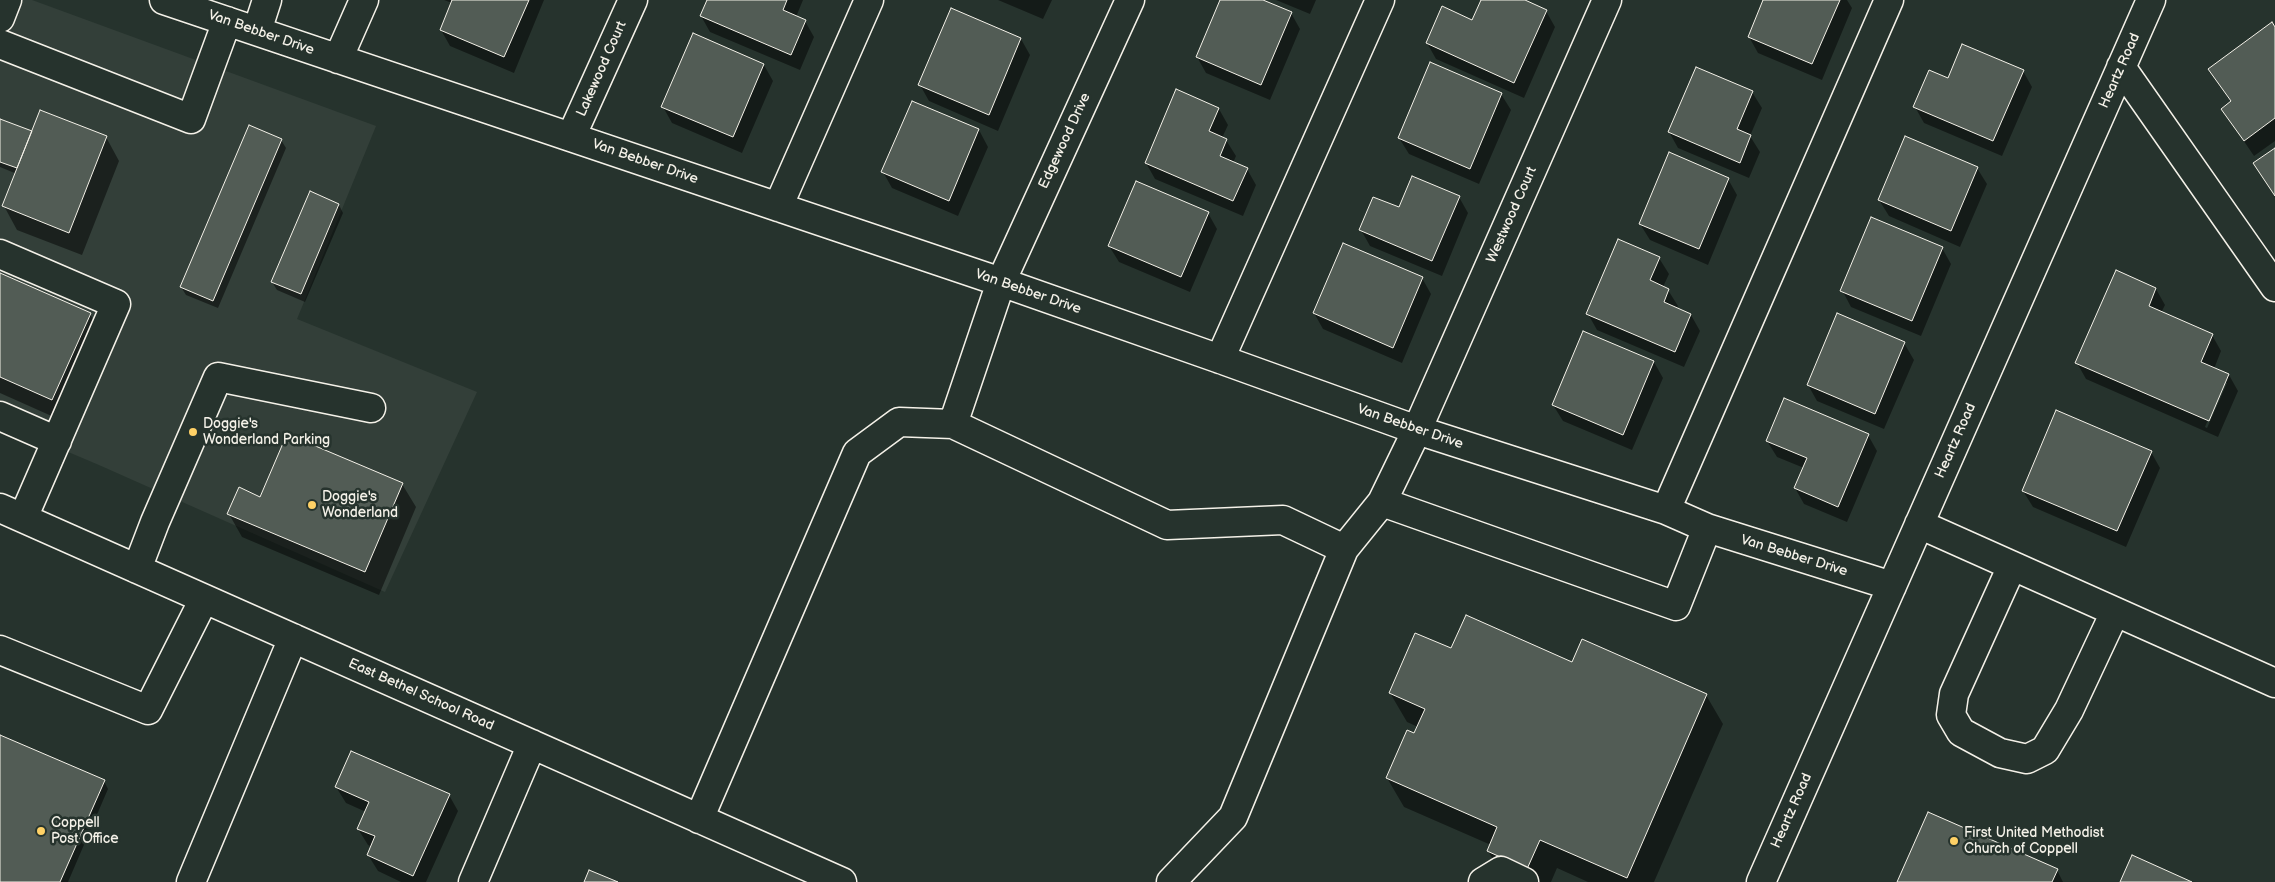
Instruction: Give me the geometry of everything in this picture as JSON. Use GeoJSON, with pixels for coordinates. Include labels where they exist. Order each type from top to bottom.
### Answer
{"type":"FeatureCollection","features":[{"type":"Feature","properties":{"kind":"street"},"geometry":{"type":"LineString","coordinates":[[0,18],[7,0]]}},
{"type":"Feature","properties":{"kind":"street","name":"Van Bebber Drive"},"geometry":{"type":"LineString","coordinates":[[164,0],[1001,282],[1220,358],[1417,430],[1666,510],[1707,528],[1892,586]]}},
{"type":"Feature","properties":{"kind":"street"},"geometry":{"type":"LineString","coordinates":[[257,31],[267,0]]}},
{"type":"Feature","properties":{"kind":"street"},"geometry":{"type":"LineString","coordinates":[[338,59],[364,0]]}},
{"type":"Feature","properties":{"kind":"street","name":"Lakewood Court"},"geometry":{"type":"LineString","coordinates":[[572,138],[632,0]]}},
{"type":"Feature","properties":{"kind":"street"},"geometry":{"type":"LineString","coordinates":[[778,207],[869,0]]}},
{"type":"Feature","properties":{"kind":"street","name":"Edgewood Drive"},"geometry":{"type":"LineString","coordinates":[[954,424],[1001,282],[1130,0]]}},
{"type":"Feature","properties":{"kind":"street"},"geometry":{"type":"LineString","coordinates":[[1220,358],[1380,0]]}},
{"type":"Feature","properties":{"kind":"street","name":"Westwood Court"},"geometry":{"type":"LineString","coordinates":[[1171,882],[1233,817],[1344,548],[1382,502],[1417,430],[1607,0]]}},
{"type":"Feature","properties":{"kind":"street"},"geometry":{"type":"LineString","coordinates":[[1666,510],[1889,0]]}},
{"type":"Feature","properties":{"kind":"street","name":"Heartz Road"},"geometry":{"type":"LineString","coordinates":[[1761,882],[2151,0]]}},
{"type":"Feature","properties":{"kind":"street"},"geometry":{"type":"LineString","coordinates":[[0,44],[191,119],[227,21]]}},
{"type":"Feature","properties":{"kind":"street"},"geometry":{"type":"LineString","coordinates":[[2121,67],[2275,287]]}},
{"type":"Feature","properties":{"kind":"street"},"geometry":{"type":"LineString","coordinates":[[0,254],[116,304],[57,441],[12,513]]}},
{"type":"Feature","properties":{"kind":"street"},"geometry":{"type":"LineString","coordinates":[[137,569],[155,522],[218,378],[371,408]]}},
{"type":"Feature","properties":{"kind":"street"},"geometry":{"type":"LineString","coordinates":[[0,416],[57,441]]}},
{"type":"Feature","properties":{"kind":"street"},"geometry":{"type":"LineString","coordinates":[[699,819],[857,453],[899,422],[954,424],[1168,525],[1283,520],[1344,548]]}},
{"type":"Feature","properties":{"kind":"street"},"geometry":{"type":"LineString","coordinates":[[1382,502],[1676,606],[1707,528]]}},
{"type":"Feature","properties":{"kind":"street","name":"East Bethel School Road"},"geometry":{"type":"LineString","coordinates":[[12,513],[842,882]]}},
{"type":"Feature","properties":{"kind":"street"},"geometry":{"type":"LineString","coordinates":[[1919,524],[2275,683]]}},
{"type":"Feature","properties":{"kind":"street"},"geometry":{"type":"LineString","coordinates":[[2012,566],[1954,694],[1951,715],[1961,732],[2000,753],[2027,759],[2045,750],[2069,710],[2115,612]]}},
{"type":"Feature","properties":{"kind":"street"},"geometry":{"type":"LineString","coordinates":[[0,650],[148,710],[204,599]]}},
{"type":"Feature","properties":{"kind":"street"},"geometry":{"type":"LineString","coordinates":[[191,882],[293,638]]}},
{"type":"Feature","properties":{"kind":"street"},"geometry":{"type":"LineString","coordinates":[[473,882],[532,744]]}},
{"type":"Feature","properties":{"kind":"street"},"geometry":{"type":"LineString","coordinates":[[1483,882],[1501,871],[1524,882]]}},
{"type":"Feature","properties":{"kind":"shaded area"},"geometry":{"type":"Polygon","coordinates":[[[0,0],[32,0],[376,126],[297,319],[477,392],[385,592],[0,423],[0,0]]]}},
{"type":"Feature","properties":{"kind":"building"},"geometry":{"type":"Polygon","coordinates":[[[452,0],[529,0],[504,57],[440,30],[452,0]]]}},
{"type":"Feature","properties":{"kind":"building"},"geometry":{"type":"Polygon","coordinates":[[[707,0],[787,0],[783,10],[806,20],[791,55],[700,16],[707,0]]]}},
{"type":"Feature","properties":{"kind":"building"},"geometry":{"type":"Polygon","coordinates":[[[1220,0],[1263,0],[1292,12],[1261,85],[1196,57],[1220,0]]]}},
{"type":"Feature","properties":{"kind":"building"},"geometry":{"type":"Polygon","coordinates":[[[1481,0],[1525,0],[1547,10],[1514,83],[1426,43],[1442,6],[1472,20],[1481,0]]]}},
{"type":"Feature","properties":{"kind":"building"},"geometry":{"type":"Polygon","coordinates":[[[1763,0],[1840,0],[1812,64],[1748,37],[1763,0]]]}},
{"type":"Feature","properties":{"kind":"building"},"geometry":{"type":"Polygon","coordinates":[[[951,8],[1021,38],[989,115],[918,85],[951,8]]]}},
{"type":"Feature","properties":{"kind":"building"},"geometry":{"type":"Polygon","coordinates":[[[2272,22],[2275,27],[2275,118],[2244,141],[2221,109],[2231,101],[2208,69],[2272,22]]]}},
{"type":"Feature","properties":{"kind":"building"},"geometry":{"type":"Polygon","coordinates":[[[693,33],[764,64],[733,137],[661,107],[693,33]]]}},
{"type":"Feature","properties":{"kind":"building"},"geometry":{"type":"Polygon","coordinates":[[[1962,44],[2024,70],[1993,141],[1913,107],[1929,70],[1948,78],[1962,44]]]}},
{"type":"Feature","properties":{"kind":"building"},"geometry":{"type":"Polygon","coordinates":[[[1430,62],[1502,93],[1470,169],[1398,138],[1430,62]]]}},
{"type":"Feature","properties":{"kind":"building"},"geometry":{"type":"Polygon","coordinates":[[[1696,67],[1753,91],[1737,129],[1751,135],[1740,163],[1668,132],[1696,67]]]}},
{"type":"Feature","properties":{"kind":"building"},"geometry":{"type":"Polygon","coordinates":[[[1176,89],[1219,108],[1209,131],[1227,139],[1220,156],[1248,168],[1233,201],[1145,163],[1176,89]]]}},
{"type":"Feature","properties":{"kind":"building"},"geometry":{"type":"Polygon","coordinates":[[[912,101],[979,129],[949,201],[881,172],[912,101]]]}},
{"type":"Feature","properties":{"kind":"building"},"geometry":{"type":"Polygon","coordinates":[[[40,110],[107,136],[69,233],[2,206],[40,110]]]}},
{"type":"Feature","properties":{"kind":"building"},"geometry":{"type":"Polygon","coordinates":[[[0,119],[32,131],[17,168],[0,162],[0,119]]]}},
{"type":"Feature","properties":{"kind":"building"},"geometry":{"type":"Polygon","coordinates":[[[249,125],[282,139],[213,301],[180,287],[249,125]]]}},
{"type":"Feature","properties":{"kind":"building"},"geometry":{"type":"Polygon","coordinates":[[[1905,136],[1978,167],[1951,231],[1878,200],[1905,136]]]}},
{"type":"Feature","properties":{"kind":"building"},"geometry":{"type":"Polygon","coordinates":[[[2275,148],[2275,196],[2253,163],[2275,148]]]}},
{"type":"Feature","properties":{"kind":"building"},"geometry":{"type":"Polygon","coordinates":[[[1669,152],[1729,178],[1699,249],[1639,224],[1669,152]]]}},
{"type":"Feature","properties":{"kind":"building"},"geometry":{"type":"Polygon","coordinates":[[[1412,176],[1460,196],[1432,261],[1359,230],[1373,197],[1399,207],[1412,176]]]}},
{"type":"Feature","properties":{"kind":"building"},"geometry":{"type":"Polygon","coordinates":[[[1136,181],[1209,212],[1181,277],[1108,246],[1136,181]]]}},
{"type":"Feature","properties":{"kind":"building"},"geometry":{"type":"Polygon","coordinates":[[[310,191],[339,204],[301,294],[271,282],[310,191]]]}},
{"type":"Feature","properties":{"kind":"building"},"geometry":{"type":"Polygon","coordinates":[[[1871,217],[1943,247],[1912,321],[1840,291],[1871,217]]]}},
{"type":"Feature","properties":{"kind":"building"},"geometry":{"type":"Polygon","coordinates":[[[1618,239],[1660,257],[1650,280],[1669,289],[1664,302],[1691,314],[1675,352],[1586,314],[1618,239]]]}},
{"type":"Feature","properties":{"kind":"building"},"geometry":{"type":"Polygon","coordinates":[[[1343,243],[1423,277],[1393,348],[1313,313],[1343,243]]]}},
{"type":"Feature","properties":{"kind":"building"},"geometry":{"type":"Polygon","coordinates":[[[2116,270],[2156,288],[2149,306],[2213,334],[2201,362],[2229,374],[2209,421],[2075,363],[2116,270]]]}},
{"type":"Feature","properties":{"kind":"building"},"geometry":{"type":"Polygon","coordinates":[[[0,273],[91,313],[52,400],[0,377],[0,273]]]}},
{"type":"Feature","properties":{"kind":"building"},"geometry":{"type":"Polygon","coordinates":[[[1837,313],[1905,342],[1875,414],[1807,385],[1837,313]]]}},
{"type":"Feature","properties":{"kind":"building"},"geometry":{"type":"Polygon","coordinates":[[[1583,331],[1654,361],[1623,435],[1552,405],[1583,331]]]}},
{"type":"Feature","properties":{"kind":"building"},"geometry":{"type":"Polygon","coordinates":[[[1784,398],[1869,434],[1838,507],[1794,488],[1807,458],[1766,441],[1784,398]]]}},
{"type":"Feature","properties":{"kind":"building"},"geometry":{"type":"Polygon","coordinates":[[[2056,410],[2152,451],[2117,531],[2022,491],[2056,410]]]}},
{"type":"Feature","properties":{"kind":"building","name":"Doggie's Wonderland"},"geometry":{"type":"Polygon","coordinates":[[[287,434],[403,483],[365,572],[227,514],[239,487],[260,497],[287,434]]]}},
{"type":"Feature","properties":{"kind":"building"},"geometry":{"type":"Polygon","coordinates":[[[1466,615],[1572,662],[1582,639],[1707,694],[1627,878],[1540,840],[1527,869],[1487,851],[1497,827],[1386,778],[1407,730],[1414,733],[1425,709],[1389,693],[1415,633],[1451,648],[1466,615]]]}},
{"type":"Feature","properties":{"kind":"building","name":"Coppell Post Office"},"geometry":{"type":"Polygon","coordinates":[[[0,735],[105,780],[60,882],[0,882],[0,735]]]}},
{"type":"Feature","properties":{"kind":"building"},"geometry":{"type":"Polygon","coordinates":[[[351,751],[450,794],[413,876],[367,855],[375,836],[357,829],[369,802],[335,787],[351,751]]]}},
{"type":"Feature","properties":{"kind":"building","name":"First United Methodist Church of Coppell"},"geometry":{"type":"Polygon","coordinates":[[[1928,812],[2058,869],[2052,882],[1897,882],[1928,812]]]}},
{"type":"Feature","properties":{"kind":"building","name":"First United Methodist Church of Coppell"},"geometry":{"type":"Polygon","coordinates":[[[2132,855],[2192,882],[2120,882],[2132,855]]]}},
{"type":"Feature","properties":{"kind":"building"},"geometry":{"type":"Polygon","coordinates":[[[589,870],[618,882],[584,882],[589,870]]]}},
{"type":"Feature","properties":{"kind":"place","name":"Doggie's Wonderland Parking"},"geometry":{"type":"Point","coordinates":[193,432]}},
{"type":"Feature","properties":{"kind":"place","name":"Doggie's Wonderland"},"geometry":{"type":"Point","coordinates":[312,505]}},
{"type":"Feature","properties":{"kind":"place","name":"Coppell Post Office"},"geometry":{"type":"Point","coordinates":[41,831]}},
{"type":"Feature","properties":{"kind":"place","name":"First United Methodist Church of Coppell"},"geometry":{"type":"Point","coordinates":[1954,841]}}]}
